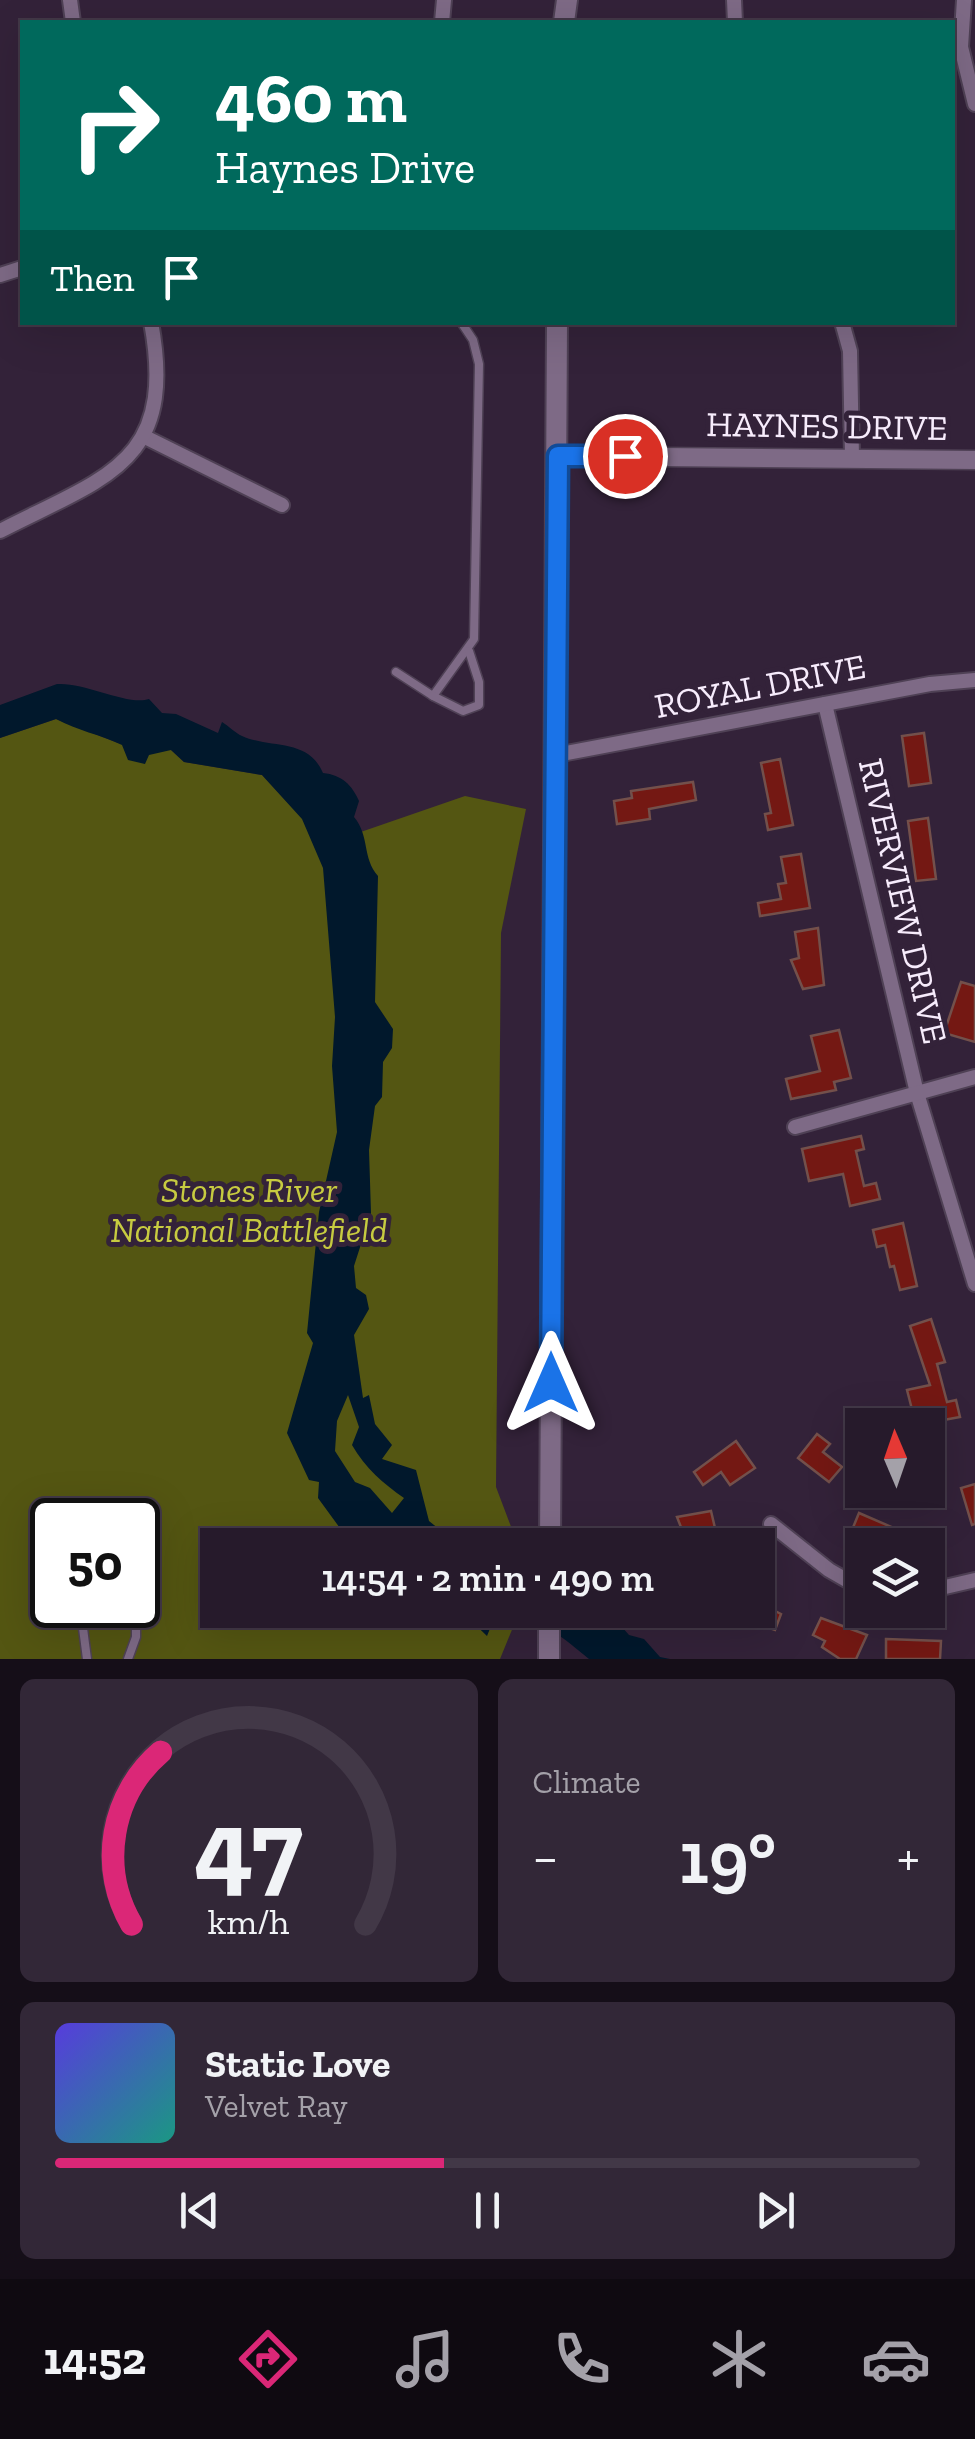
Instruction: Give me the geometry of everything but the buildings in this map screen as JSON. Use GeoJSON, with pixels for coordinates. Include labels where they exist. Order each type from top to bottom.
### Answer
{"type":"FeatureCollection","features":[{"type":"Feature","properties":{"kind":"main road"},"geometry":{"type":"LineString","coordinates":[[550,1528],[557,325]]}},
{"type":"Feature","properties":{"kind":"main road"},"geometry":{"type":"LineString","coordinates":[[549,1628],[549,1659]]}},
{"type":"Feature","properties":{"kind":"street"},"geometry":{"type":"LineString","coordinates":[[964,0],[962,47],[975,104]]}},
{"type":"Feature","properties":{"kind":"street"},"geometry":{"type":"LineString","coordinates":[[0,531],[110,474],[146,437],[160,374],[152,325]]}},
{"type":"Feature","properties":{"kind":"street"},"geometry":{"type":"LineString","coordinates":[[843,325],[850,350],[852,457]]}},
{"type":"Feature","properties":{"kind":"street"},"geometry":{"type":"LineString","coordinates":[[146,437],[282,505]]}},
{"type":"Feature","properties":{"kind":"street","name":"HAYNES DRIVE"},"geometry":{"type":"LineString","coordinates":[[558,456],[975,460]]}},
{"type":"Feature","properties":{"kind":"street","name":"ROYAL DRIVE"},"geometry":{"type":"LineString","coordinates":[[556,755],[975,680]]}},
{"type":"Feature","properties":{"kind":"street","name":"RIVERVIEW DRIVE"},"geometry":{"type":"LineString","coordinates":[[825,704],[917,1093],[975,1284]]}},
{"type":"Feature","properties":{"kind":"street"},"geometry":{"type":"LineString","coordinates":[[795,1127],[975,1077]]}},
{"type":"Feature","properties":{"kind":"street"},"geometry":{"type":"LineString","coordinates":[[772,1524],[845,1579]]}},
{"type":"Feature","properties":{"kind":"street"},"geometry":{"type":"LineString","coordinates":[[945,1588],[975,1580]]}},
{"type":"Feature","properties":{"kind":"lane"},"geometry":{"type":"LineString","coordinates":[[433,696],[469,651],[476,622],[478,364],[472,340],[462,325]]}},
{"type":"Feature","properties":{"kind":"lane"},"geometry":{"type":"LineString","coordinates":[[396,672],[463,710],[479,705],[480,682],[469,651]]}},
{"type":"Feature","properties":{"kind":"lane"},"geometry":{"type":"LineString","coordinates":[[83,1628],[86,1659]]}},
{"type":"Feature","properties":{"kind":"lane"},"geometry":{"type":"LineString","coordinates":[[128,1659],[136,1628]]}},
{"type":"Feature","properties":{"kind":"green space","name":"Stones River National Battlefield"},"geometry":{"type":"Polygon","coordinates":[[[56,719],[118,743],[171,750],[184,762],[262,775],[326,844],[465,796],[526,809],[501,933],[496,1487],[512,1528],[200,1528],[200,1628],[513,1628],[500,1659],[0,1659],[0,738],[56,719]]]}},
{"type":"Feature","properties":{"kind":"water"},"geometry":{"type":"Polygon","coordinates":[[[57,684],[68,684],[130,699],[149,699],[162,713],[176,714],[218,733],[222,722],[253,740],[298,749],[308,754],[323,773],[346,782],[356,795],[359,801],[354,817],[378,876],[375,1002],[393,1029],[392,1048],[383,1062],[382,1097],[375,1106],[369,1150],[371,1213],[354,1266],[356,1288],[366,1295],[369,1309],[354,1335],[363,1398],[369,1395],[375,1424],[392,1445],[382,1459],[416,1470],[429,1521],[438,1528],[340,1528],[318,1498],[319,1482],[309,1480],[287,1433],[313,1343],[307,1333],[319,1212],[337,1132],[332,1066],[335,1017],[323,868],[302,819],[262,775],[184,762],[171,750],[149,755],[145,764],[128,760],[122,745],[56,719],[0,738],[0,705],[57,684]],[[348,1395],[337,1421],[335,1451],[355,1482],[370,1488],[392,1513],[404,1498],[375,1475],[352,1445],[359,1427],[348,1395]]]}},
{"type":"Feature","properties":{"kind":"water"},"geometry":{"type":"Polygon","coordinates":[[[546,1628],[623,1628],[629,1635],[644,1639],[660,1657],[670,1659],[589,1659],[546,1628]]]}},
{"type":"Feature","properties":{"kind":"route"},"geometry":{"type":"LineString","coordinates":[[551,1383],[558,456],[625,456]]}}]}
